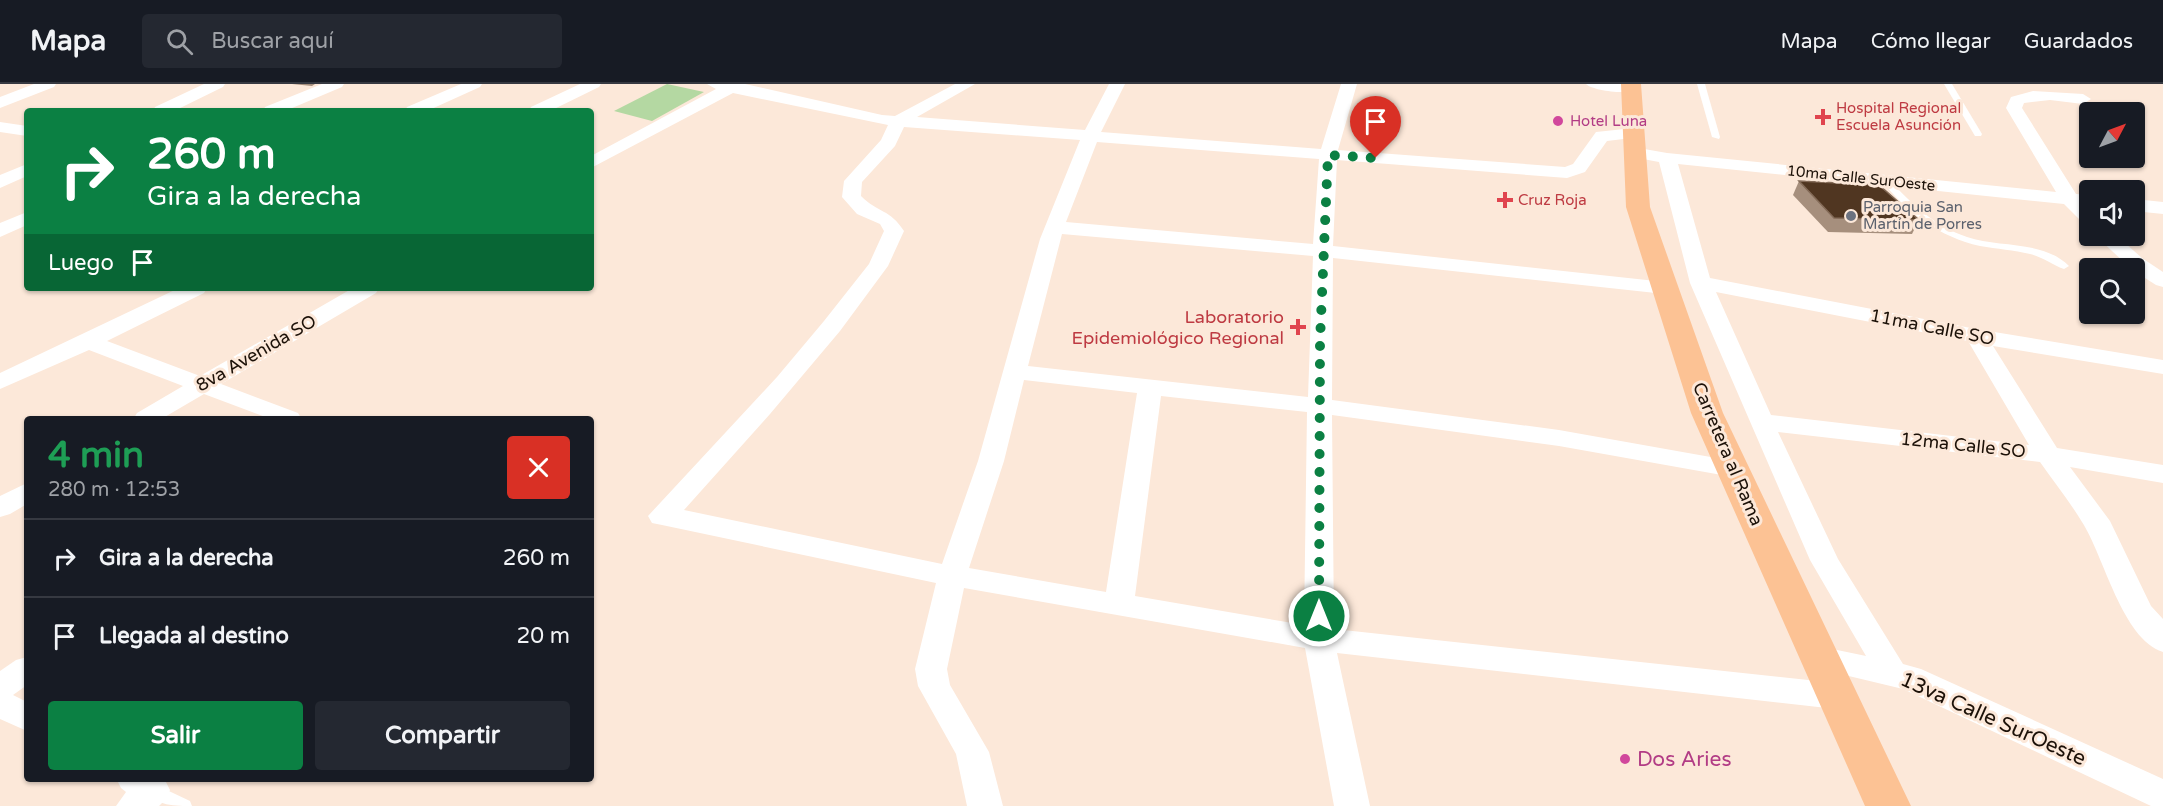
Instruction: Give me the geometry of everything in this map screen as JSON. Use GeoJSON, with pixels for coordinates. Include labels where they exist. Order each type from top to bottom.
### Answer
{"type":"FeatureCollection","features":[{"type":"Feature","properties":{"kind":"highway","name":"Carretera al Rama"},"geometry":{"type":"LineString","coordinates":[[1631,86],[1638,207],[1707,413],[1888,806]]}},
{"type":"Feature","properties":{"kind":"street"},"geometry":{"type":"LineString","coordinates":[[0,104],[48,84]]}},
{"type":"Feature","properties":{"kind":"street"},"geometry":{"type":"LineString","coordinates":[[167,108],[217,84]]}},
{"type":"Feature","properties":{"kind":"street"},"geometry":{"type":"LineString","coordinates":[[278,108],[336,84]]}},
{"type":"Feature","properties":{"kind":"street"},"geometry":{"type":"LineString","coordinates":[[420,108],[474,84]]}},
{"type":"Feature","properties":{"kind":"street"},"geometry":{"type":"LineString","coordinates":[[543,108],[594,84]]}},
{"type":"Feature","properties":{"kind":"street"},"geometry":{"type":"LineString","coordinates":[[967,84],[898,121],[889,142],[853,181],[851,197],[864,210],[887,220],[894,231],[890,248],[833,325],[754,418],[662,516],[952,576],[1319,639],[1836,696]]}},
{"type":"Feature","properties":{"kind":"street"},"geometry":{"type":"LineString","coordinates":[[985,806],[972,752],[934,686],[931,669],[952,576],[991,461],[1055,227],[1091,135],[1117,84]]}},
{"type":"Feature","properties":{"kind":"street"},"geometry":{"type":"LineString","coordinates":[[1349,84],[1328,155],[1323,251],[1320,406],[1319,639],[1352,806]]}},
{"type":"Feature","properties":{"kind":"street"},"geometry":{"type":"LineString","coordinates":[[1594,84],[1631,86]]}},
{"type":"Feature","properties":{"kind":"street"},"geometry":{"type":"LineString","coordinates":[[594,161],[728,85]]}},
{"type":"Feature","properties":{"kind":"street","name":"10ma Calle SurOeste"},"geometry":{"type":"LineString","coordinates":[[728,85],[882,120],[1568,173],[1579,168],[1602,136],[1634,143],[1667,158],[2079,200]]}},
{"type":"Feature","properties":{"kind":"street"},"geometry":{"type":"LineString","coordinates":[[2079,208],[2070,199],[2014,108],[2017,100],[2028,95],[2042,94],[2083,99]]}},
{"type":"Feature","properties":{"kind":"street"},"geometry":{"type":"LineString","coordinates":[[0,127],[24,131]]}},
{"type":"Feature","properties":{"kind":"street"},"geometry":{"type":"LineString","coordinates":[[1667,158],[1701,283],[1761,422],[1824,560],[1893,675]]}},
{"type":"Feature","properties":{"kind":"street"},"geometry":{"type":"LineString","coordinates":[[0,182],[24,170]]}},
{"type":"Feature","properties":{"kind":"street"},"geometry":{"type":"LineString","coordinates":[[2145,207],[2163,208]]}},
{"type":"Feature","properties":{"kind":"street"},"geometry":{"type":"LineString","coordinates":[[0,231],[24,219]]}},
{"type":"Feature","properties":{"kind":"street"},"geometry":{"type":"LineString","coordinates":[[1055,227],[1323,251],[1665,288]]}},
{"type":"Feature","properties":{"kind":"street"},"geometry":{"type":"LineString","coordinates":[[2117,246],[2135,262],[2163,281]]}},
{"type":"Feature","properties":{"kind":"street","name":"11ma Calle SO"},"geometry":{"type":"LineString","coordinates":[[1701,283],[1976,336],[2163,367]]}},
{"type":"Feature","properties":{"kind":"street"},"geometry":{"type":"LineString","coordinates":[[0,382],[88,342],[190,291]]}},
{"type":"Feature","properties":{"kind":"street","name":"8va Avenida SO"},"geometry":{"type":"LineString","coordinates":[[149,416],[363,291]]}},
{"type":"Feature","properties":{"kind":"street"},"geometry":{"type":"LineString","coordinates":[[1976,336],[2048,455],[2096,521],[2139,612],[2163,640]]}},
{"type":"Feature","properties":{"kind":"street"},"geometry":{"type":"LineString","coordinates":[[88,342],[284,416]]}},
{"type":"Feature","properties":{"kind":"street"},"geometry":{"type":"LineString","coordinates":[[1014,372],[1320,406],[1559,438],[1733,469]]}},
{"type":"Feature","properties":{"kind":"street"},"geometry":{"type":"LineString","coordinates":[[1119,605],[1150,387]]}},
{"type":"Feature","properties":{"kind":"street","name":"12ma Calle SO"},"geometry":{"type":"LineString","coordinates":[[1761,422],[2048,455],[2163,474]]}},
{"type":"Feature","properties":{"kind":"street"},"geometry":{"type":"LineString","coordinates":[[0,508],[24,494]]}},
{"type":"Feature","properties":{"kind":"street","name":"13va Calle SurOeste"},"geometry":{"type":"LineString","coordinates":[[1818,658],[1910,678],[2163,795]]}},
{"type":"Feature","properties":{"kind":"street"},"geometry":{"type":"LineString","coordinates":[[0,687],[24,671]]}},
{"type":"Feature","properties":{"kind":"street"},"geometry":{"type":"LineString","coordinates":[[0,703],[24,716]]}},
{"type":"Feature","properties":{"kind":"lane"},"geometry":{"type":"LineString","coordinates":[[1701,84],[1716,137]]}},
{"type":"Feature","properties":{"kind":"lane"},"geometry":{"type":"LineString","coordinates":[[1948,84],[1978,134]]}},
{"type":"Feature","properties":{"kind":"lane"},"geometry":{"type":"LineString","coordinates":[[1886,181],[1904,202],[1923,218],[1959,238],[1978,243],[2037,251],[2052,257],[2064,266]]}},
{"type":"Feature","properties":{"kind":"lane"},"geometry":{"type":"LineString","coordinates":[[140,792],[184,806]]}},
{"type":"Feature","properties":{"kind":"green space"},"geometry":{"type":"Polygon","coordinates":[[[667,84],[704,92],[652,121],[614,111],[667,84]]]}},
{"type":"Feature","properties":{"kind":"building"},"geometry":{"type":"Polygon","coordinates":[[[1799,181],[1879,185],[1919,220],[1834,218],[1799,181]]]}},
{"type":"Feature","properties":{"kind":"place","name":"Hospital Regional Escuela Asunción"},"geometry":{"type":"Point","coordinates":[1823,117]}},
{"type":"Feature","properties":{"kind":"place","name":"Hotel Luna"},"geometry":{"type":"Point","coordinates":[1558,121]}},
{"type":"Feature","properties":{"kind":"place","name":"Cruz Roja"},"geometry":{"type":"Point","coordinates":[1505,200]}},
{"type":"Feature","properties":{"kind":"place","name":"Parroquia San Martín de Porres"},"geometry":{"type":"Point","coordinates":[1851,216]}},
{"type":"Feature","properties":{"kind":"place","name":"Laboratorio Epidemiológico Regional"},"geometry":{"type":"Point","coordinates":[1298,327]}},
{"type":"Feature","properties":{"kind":"place","name":"Dos Aries"},"geometry":{"type":"Point","coordinates":[1625,759]}},
{"type":"Feature","properties":{"kind":"route"},"geometry":{"type":"LineString","coordinates":[[1319,616],[1320,341],[1328,155],[1376,158]]}}]}
